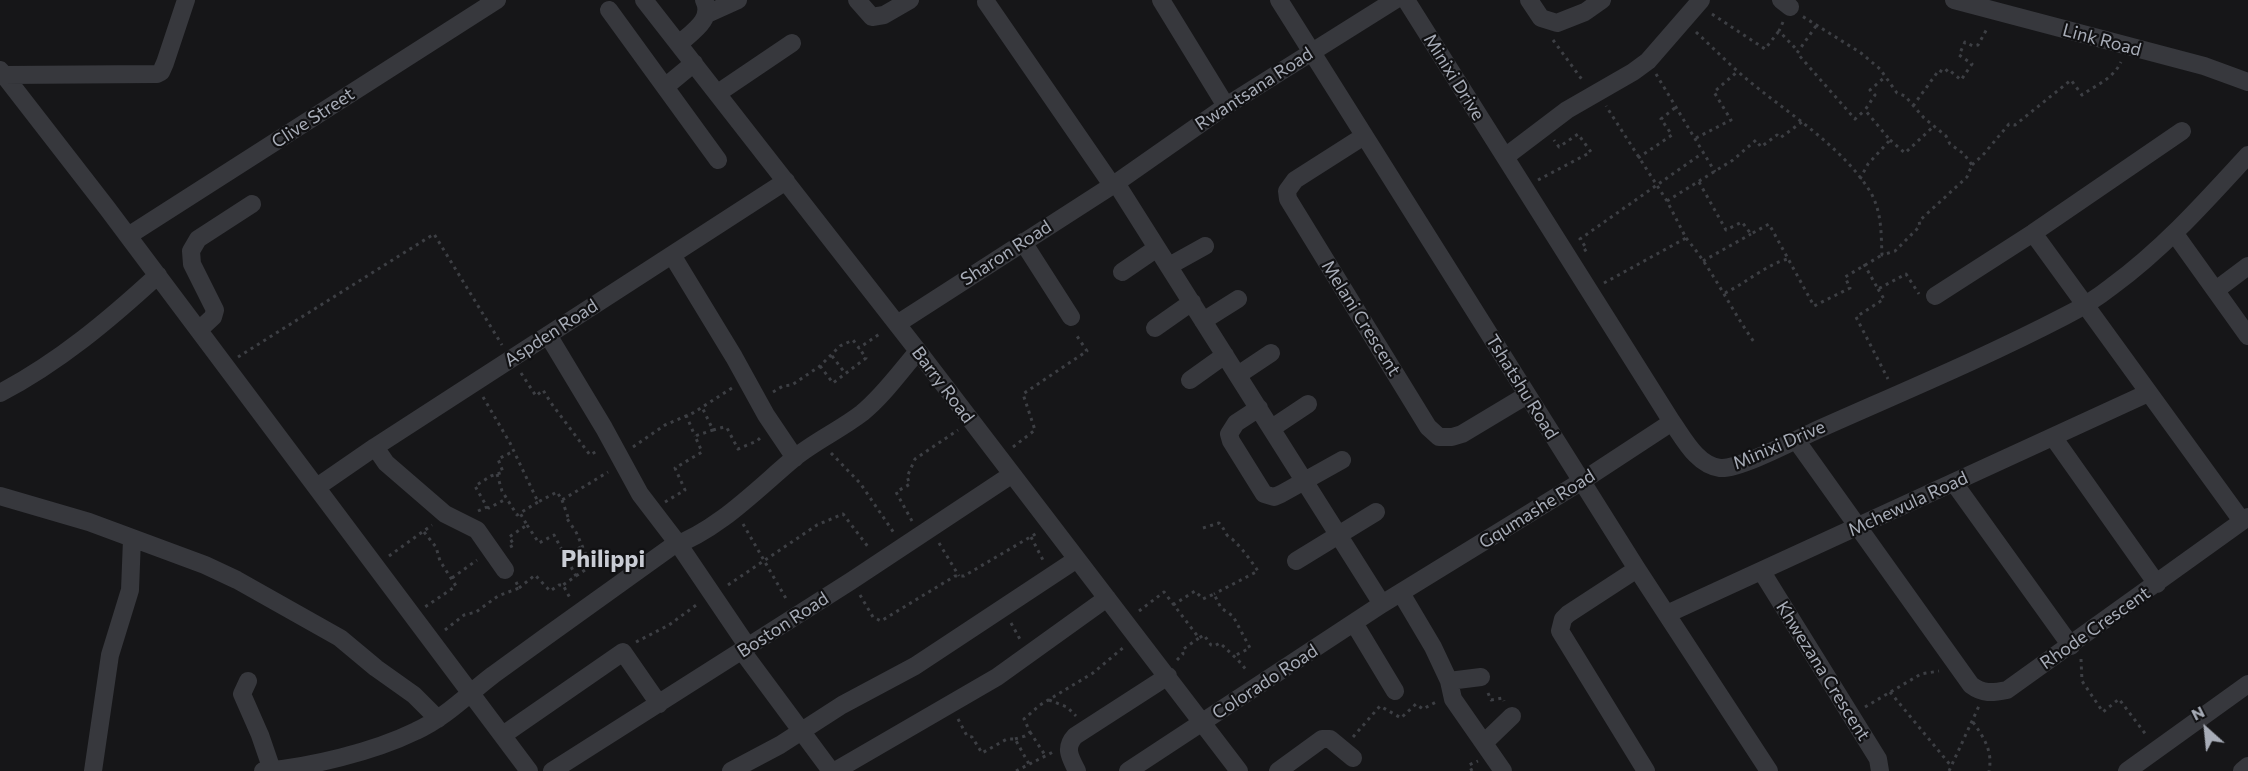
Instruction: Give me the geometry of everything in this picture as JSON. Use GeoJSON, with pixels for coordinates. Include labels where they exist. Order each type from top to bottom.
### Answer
{"type":"FeatureCollection","features":[{"type":"Feature","properties":{"kind":"street"},"geometry":{"type":"LineString","coordinates":[[2,72],[157,74],[163,68],[186,0]]}},
{"type":"Feature","properties":{"kind":"street","name":"Clive Street"},"geometry":{"type":"LineString","coordinates":[[128,236],[497,0]]}},
{"type":"Feature","properties":{"kind":"street","name":"Barry Road"},"geometry":{"type":"LineString","coordinates":[[645,0],[918,351],[1239,771]]}},
{"type":"Feature","properties":{"kind":"street"},"geometry":{"type":"LineString","coordinates":[[679,44],[701,23],[706,7],[738,0]]}},
{"type":"Feature","properties":{"kind":"street"},"geometry":{"type":"LineString","coordinates":[[857,0],[872,18],[884,15],[910,0]]}},
{"type":"Feature","properties":{"kind":"street"},"geometry":{"type":"LineString","coordinates":[[1161,0],[1226,106]]}},
{"type":"Feature","properties":{"kind":"street","name":"Tshatshu Road"},"geometry":{"type":"LineString","coordinates":[[1278,0],[1637,569],[1769,771]]}},
{"type":"Feature","properties":{"kind":"street","name":"Rwantsana Road"},"geometry":{"type":"LineString","coordinates":[[1114,184],[1226,106],[1395,0]]}},
{"type":"Feature","properties":{"kind":"street","name":"Minixi Drive"},"geometry":{"type":"LineString","coordinates":[[1406,0],[1672,422],[1700,458],[1711,465],[1722,468],[1737,465],[1796,440],[2016,340],[2085,306],[2112,287],[2175,234],[2248,154]]}},
{"type":"Feature","properties":{"kind":"street"},"geometry":{"type":"LineString","coordinates":[[1529,0],[1541,18],[1557,23],[1584,12],[1602,0]]}},
{"type":"Feature","properties":{"kind":"street"},"geometry":{"type":"LineString","coordinates":[[1505,157],[1544,127],[1633,72],[1693,27],[1701,0]]}},
{"type":"Feature","properties":{"kind":"street","name":"Link Road"},"geometry":{"type":"LineString","coordinates":[[1954,0],[1996,5],[2125,46],[2204,66],[2248,82]]}},
{"type":"Feature","properties":{"kind":"street"},"geometry":{"type":"LineString","coordinates":[[986,2],[1169,266],[1382,604]]}},
{"type":"Feature","properties":{"kind":"street"},"geometry":{"type":"LineString","coordinates":[[609,10],[718,160]]}},
{"type":"Feature","properties":{"kind":"street"},"geometry":{"type":"LineString","coordinates":[[718,93],[792,42]]}},
{"type":"Feature","properties":{"kind":"street"},"geometry":{"type":"LineString","coordinates":[[665,87],[694,63]]}},
{"type":"Feature","properties":{"kind":"street"},"geometry":{"type":"LineString","coordinates":[[2,72],[158,275],[529,771]]}},
{"type":"Feature","properties":{"kind":"street"},"geometry":{"type":"LineString","coordinates":[[1935,296],[2033,233],[2182,131]]}},
{"type":"Feature","properties":{"kind":"street","name":"Melani Crescent"},"geometry":{"type":"LineString","coordinates":[[1364,136],[1295,180],[1287,191],[1288,199],[1428,427],[1438,436],[1452,437],[1462,434],[1527,395]]}},
{"type":"Feature","properties":{"kind":"street","name":"Aspden Road"},"geometry":{"type":"LineString","coordinates":[[317,487],[375,447],[786,181]]}},
{"type":"Feature","properties":{"kind":"street","name":"Sharon Road"},"geometry":{"type":"LineString","coordinates":[[897,324],[1114,184]]}},
{"type":"Feature","properties":{"kind":"street"},"geometry":{"type":"LineString","coordinates":[[199,330],[213,316],[215,310],[192,264],[190,257],[194,243],[252,204]]}},
{"type":"Feature","properties":{"kind":"street","name":"Rhode Crescent"},"geometry":{"type":"LineString","coordinates":[[1981,692],[1993,693],[2007,690],[2245,519],[2148,393],[2033,233]]}},
{"type":"Feature","properties":{"kind":"street"},"geometry":{"type":"LineString","coordinates":[[2175,234],[2248,336]]}},
{"type":"Feature","properties":{"kind":"street"},"geometry":{"type":"LineString","coordinates":[[1023,242],[1071,317]]}},
{"type":"Feature","properties":{"kind":"street"},"geometry":{"type":"LineString","coordinates":[[1169,266],[1204,246]]}},
{"type":"Feature","properties":{"kind":"street"},"geometry":{"type":"LineString","coordinates":[[1122,272],[1157,248]]}},
{"type":"Feature","properties":{"kind":"street"},"geometry":{"type":"LineString","coordinates":[[672,255],[775,429],[795,458]]}},
{"type":"Feature","properties":{"kind":"street"},"geometry":{"type":"LineString","coordinates":[[2216,290],[2248,266]]}},
{"type":"Feature","properties":{"kind":"street"},"geometry":{"type":"LineString","coordinates":[[0,393],[51,364],[93,332],[158,275]]}},
{"type":"Feature","properties":{"kind":"street"},"geometry":{"type":"LineString","coordinates":[[1203,321],[1238,298]]}},
{"type":"Feature","properties":{"kind":"street"},"geometry":{"type":"LineString","coordinates":[[1155,328],[1191,302]]}},
{"type":"Feature","properties":{"kind":"street"},"geometry":{"type":"LineString","coordinates":[[548,336],[654,513],[679,544],[745,649],[833,771],[951,704],[1029,656],[1107,598]]}},
{"type":"Feature","properties":{"kind":"street"},"geometry":{"type":"LineString","coordinates":[[263,771],[310,764],[392,741],[438,719],[471,692],[670,548],[690,540],[733,511],[795,458],[863,412],[888,387],[918,351]]}},
{"type":"Feature","properties":{"kind":"street"},"geometry":{"type":"LineString","coordinates":[[1238,375],[1271,353]]}},
{"type":"Feature","properties":{"kind":"street"},"geometry":{"type":"LineString","coordinates":[[1190,380],[1225,355]]}},
{"type":"Feature","properties":{"kind":"street","name":"Mchewula Road"},"geometry":{"type":"LineString","coordinates":[[1667,614],[2148,393]]}},
{"type":"Feature","properties":{"kind":"street"},"geometry":{"type":"LineString","coordinates":[[1272,428],[1308,404]]}},
{"type":"Feature","properties":{"kind":"street"},"geometry":{"type":"LineString","coordinates":[[1259,408],[1236,423],[1229,434],[1261,491],[1274,496],[1342,460]]}},
{"type":"Feature","properties":{"kind":"street","name":"Gqumashe Road"},"geometry":{"type":"LineString","coordinates":[[1401,593],[1582,481],[1672,422]]}},
{"type":"Feature","properties":{"kind":"street"},"geometry":{"type":"LineString","coordinates":[[2053,437],[2157,584]]}},
{"type":"Feature","properties":{"kind":"street"},"geometry":{"type":"LineString","coordinates":[[1796,440],[1956,665],[1971,685],[1981,692]]}},
{"type":"Feature","properties":{"kind":"street"},"geometry":{"type":"LineString","coordinates":[[375,447],[386,463],[450,516],[477,530],[498,558]]}},
{"type":"Feature","properties":{"kind":"street","name":"Boston Road"},"geometry":{"type":"LineString","coordinates":[[552,771],[904,547],[1011,475]]}},
{"type":"Feature","properties":{"kind":"street"},"geometry":{"type":"LineString","coordinates":[[1954,483],[2071,646]]}},
{"type":"Feature","properties":{"kind":"street"},"geometry":{"type":"LineString","coordinates":[[0,496],[79,519],[219,571],[340,638],[414,695],[438,719]]}},
{"type":"Feature","properties":{"kind":"street"},"geometry":{"type":"LineString","coordinates":[[1296,561],[1376,512]]}},
{"type":"Feature","properties":{"kind":"street"},"geometry":{"type":"LineString","coordinates":[[93,771],[110,655],[130,590],[132,540]]}},
{"type":"Feature","properties":{"kind":"street"},"geometry":{"type":"LineString","coordinates":[[731,771],[780,745],[842,705],[915,666],[1077,559]]}},
{"type":"Feature","properties":{"kind":"street"},"geometry":{"type":"LineString","coordinates":[[1637,569],[1568,614],[1563,619],[1560,631],[1646,771]]}},
{"type":"Feature","properties":{"kind":"street","name":"Khwezana Crescent"},"geometry":{"type":"LineString","coordinates":[[1762,572],[1878,759],[1880,771]]}},
{"type":"Feature","properties":{"kind":"street"},"geometry":{"type":"LineString","coordinates":[[1401,593],[1425,632],[1450,688],[1503,771]]}},
{"type":"Feature","properties":{"kind":"street","name":"Colorado Road"},"geometry":{"type":"LineString","coordinates":[[1128,771],[1401,593]]}},
{"type":"Feature","properties":{"kind":"street"},"geometry":{"type":"LineString","coordinates":[[1354,623],[1395,691]]}},
{"type":"Feature","properties":{"kind":"street"},"geometry":{"type":"LineString","coordinates":[[503,735],[622,652],[659,704]]}},
{"type":"Feature","properties":{"kind":"street"},"geometry":{"type":"LineString","coordinates":[[1077,771],[1068,752],[1068,745],[1075,736],[1165,673]]}},
{"type":"Feature","properties":{"kind":"street"},"geometry":{"type":"LineString","coordinates":[[1450,688],[1481,677]]}},
{"type":"Feature","properties":{"kind":"street"},"geometry":{"type":"LineString","coordinates":[[248,681],[242,694],[272,770]]}},
{"type":"Feature","properties":{"kind":"street"},"geometry":{"type":"LineString","coordinates":[[2127,771],[2248,684]]}},
{"type":"Feature","properties":{"kind":"street"},"geometry":{"type":"LineString","coordinates":[[1485,742],[1512,716]]}},
{"type":"Feature","properties":{"kind":"street"},"geometry":{"type":"LineString","coordinates":[[1278,771],[1322,739],[1330,739],[1347,753]]}},
{"type":"Feature","properties":{"kind":"street"},"geometry":{"type":"LineString","coordinates":[[2242,771],[2248,766]]}},
{"type":"Feature","properties":{"kind":"path"},"geometry":{"type":"LineString","coordinates":[[1709,18],[1713,13],[1765,49],[1779,30],[1786,4],[1816,26],[1861,53],[1880,69],[1897,93],[1905,96],[1946,136],[1950,144],[1964,154],[1972,165]]}},
{"type":"Feature","properties":{"kind":"path"},"geometry":{"type":"LineString","coordinates":[[1913,106],[1939,70],[1944,73],[1948,69],[1961,80],[1972,64],[1959,55],[1961,48],[1965,42],[1973,46],[1978,45],[1996,5]]}},
{"type":"Feature","properties":{"kind":"path"},"geometry":{"type":"LineString","coordinates":[[1541,18],[1559,51],[1594,94],[1656,184],[1686,237],[1725,293],[1731,308],[1754,342]]}},
{"type":"Feature","properties":{"kind":"path"},"geometry":{"type":"LineString","coordinates":[[1798,51],[1806,43],[1816,26]]}},
{"type":"Feature","properties":{"kind":"path"},"geometry":{"type":"LineString","coordinates":[[1693,27],[1738,70],[1802,122],[1851,166],[1871,194],[1881,219],[1882,255]]}},
{"type":"Feature","properties":{"kind":"path"},"geometry":{"type":"LineString","coordinates":[[1779,30],[1855,119],[1865,110],[1875,95],[1870,90],[1885,77]]}},
{"type":"Feature","properties":{"kind":"path"},"geometry":{"type":"LineString","coordinates":[[1702,261],[1769,224],[1814,306],[1850,288],[1845,277],[1864,264],[1895,251],[1920,226],[1919,221],[1967,177],[1972,165],[2009,124],[2015,125],[2071,80],[2082,95],[2097,87],[2118,67],[2125,46]]}},
{"type":"Feature","properties":{"kind":"path"},"geometry":{"type":"LineString","coordinates":[[1647,61],[1715,172]]}},
{"type":"Feature","properties":{"kind":"path"},"geometry":{"type":"LineString","coordinates":[[1696,138],[1731,120],[1714,92],[1738,70]]}},
{"type":"Feature","properties":{"kind":"path"},"geometry":{"type":"LineString","coordinates":[[1638,158],[1672,135],[1661,119],[1677,107]]}},
{"type":"Feature","properties":{"kind":"path"},"geometry":{"type":"LineString","coordinates":[[1865,110],[1890,140],[1905,153],[1934,126]]}},
{"type":"Feature","properties":{"kind":"path"},"geometry":{"type":"LineString","coordinates":[[1667,201],[1733,160],[1756,140],[1761,147],[1777,135],[1780,138],[1802,122]]}},
{"type":"Feature","properties":{"kind":"path"},"geometry":{"type":"LineString","coordinates":[[1525,190],[1558,168],[1591,152],[1578,134],[1559,147],[1544,127]]}},
{"type":"Feature","properties":{"kind":"path"},"geometry":{"type":"LineString","coordinates":[[1860,179],[1868,164],[1890,140]]}},
{"type":"Feature","properties":{"kind":"path"},"geometry":{"type":"LineString","coordinates":[[1570,261],[1587,249],[1580,238],[1704,152]]}},
{"type":"Feature","properties":{"kind":"path"},"geometry":{"type":"LineString","coordinates":[[1699,182],[1726,230],[1742,222],[1750,234]]}},
{"type":"Feature","properties":{"kind":"path"},"geometry":{"type":"LineString","coordinates":[[225,365],[434,234],[536,396],[543,390],[590,455],[618,454],[627,451],[666,425],[702,407],[746,379]]}},
{"type":"Feature","properties":{"kind":"path"},"geometry":{"type":"LineString","coordinates":[[1590,292],[1686,237]]}},
{"type":"Feature","properties":{"kind":"path"},"geometry":{"type":"LineString","coordinates":[[1725,293],[1766,268],[1788,260]]}},
{"type":"Feature","properties":{"kind":"path"},"geometry":{"type":"LineString","coordinates":[[1864,264],[1884,299],[1856,317],[1896,394]]}},
{"type":"Feature","properties":{"kind":"path"},"geometry":{"type":"LineString","coordinates":[[1878,289],[1906,274],[1923,300],[1935,296]]}},
{"type":"Feature","properties":{"kind":"path"},"geometry":{"type":"LineString","coordinates":[[999,458],[1035,430],[1023,394],[1087,351],[1067,320],[1071,317]]}},
{"type":"Feature","properties":{"kind":"path"},"geometry":{"type":"LineString","coordinates":[[859,348],[897,324]]}},
{"type":"Feature","properties":{"kind":"path"},"geometry":{"type":"LineString","coordinates":[[759,401],[783,386],[792,385],[820,366],[840,346],[853,340],[866,358],[833,383],[820,366]]}},
{"type":"Feature","properties":{"kind":"path"},"geometry":{"type":"LineString","coordinates":[[832,356],[844,373]]}},
{"type":"Feature","properties":{"kind":"path"},"geometry":{"type":"LineString","coordinates":[[474,383],[514,451],[538,502]]}},
{"type":"Feature","properties":{"kind":"path"},"geometry":{"type":"LineString","coordinates":[[702,407],[713,430]]}},
{"type":"Feature","properties":{"kind":"path"},"geometry":{"type":"LineString","coordinates":[[654,513],[661,504],[685,490],[675,468],[702,452],[686,416]]}},
{"type":"Feature","properties":{"kind":"path"},"geometry":{"type":"LineString","coordinates":[[959,576],[941,545],[925,532],[896,492],[910,484],[907,477],[915,459],[971,421]]}},
{"type":"Feature","properties":{"kind":"path"},"geometry":{"type":"LineString","coordinates":[[695,436],[724,427],[727,428],[738,449],[757,441],[775,429]]}},
{"type":"Feature","properties":{"kind":"path"},"geometry":{"type":"LineString","coordinates":[[822,439],[839,462],[860,483],[904,547]]}},
{"type":"Feature","properties":{"kind":"path"},"geometry":{"type":"LineString","coordinates":[[487,507],[475,486],[503,472],[498,459],[514,451]]}},
{"type":"Feature","properties":{"kind":"path"},"geometry":{"type":"LineString","coordinates":[[561,500],[618,454]]}},
{"type":"Feature","properties":{"kind":"path"},"geometry":{"type":"LineString","coordinates":[[497,474],[506,499],[517,514],[520,513],[539,543],[554,535],[576,576]]}},
{"type":"Feature","properties":{"kind":"path"},"geometry":{"type":"LineString","coordinates":[[431,639],[464,615],[476,612],[498,596],[519,588],[535,575],[550,591],[591,566],[576,532],[566,517],[568,517],[557,492],[520,513]]}},
{"type":"Feature","properties":{"kind":"path"},"geometry":{"type":"LineString","coordinates":[[376,566],[450,516],[489,508],[506,499]]}},
{"type":"Feature","properties":{"kind":"path"},"geometry":{"type":"LineString","coordinates":[[733,511],[756,543],[763,562],[796,616]]}},
{"type":"Feature","properties":{"kind":"path"},"geometry":{"type":"LineString","coordinates":[[622,652],[669,625],[817,525],[843,514],[861,536],[878,563]]}},
{"type":"Feature","properties":{"kind":"path"},"geometry":{"type":"LineString","coordinates":[[1173,605],[1195,591],[1203,599],[1258,571],[1233,539],[1228,537],[1219,523],[1203,528]]}},
{"type":"Feature","properties":{"kind":"path"},"geometry":{"type":"LineString","coordinates":[[851,581],[873,617],[881,621],[948,580],[970,572],[1050,524]]}},
{"type":"Feature","properties":{"kind":"path"},"geometry":{"type":"LineString","coordinates":[[452,578],[498,558],[514,545],[509,537],[527,525]]}},
{"type":"Feature","properties":{"kind":"path"},"geometry":{"type":"LineString","coordinates":[[414,616],[422,608],[456,586],[440,561],[436,547],[424,532]]}},
{"type":"Feature","properties":{"kind":"path"},"geometry":{"type":"LineString","coordinates":[[1031,537],[1052,575]]}},
{"type":"Feature","properties":{"kind":"path"},"geometry":{"type":"LineString","coordinates":[[565,556],[581,547]]}},
{"type":"Feature","properties":{"kind":"path"},"geometry":{"type":"LineString","coordinates":[[498,558],[519,588]]}},
{"type":"Feature","properties":{"kind":"path"},"geometry":{"type":"LineString","coordinates":[[563,585],[580,612]]}},
{"type":"Feature","properties":{"kind":"path"},"geometry":{"type":"LineString","coordinates":[[1126,622],[1164,592],[1199,638]]}},
{"type":"Feature","properties":{"kind":"path"},"geometry":{"type":"LineString","coordinates":[[1214,594],[1221,608],[1233,616],[1250,648],[1234,657]]}},
{"type":"Feature","properties":{"kind":"path"},"geometry":{"type":"LineString","coordinates":[[1002,609],[1029,656]]}},
{"type":"Feature","properties":{"kind":"path"},"geometry":{"type":"LineString","coordinates":[[1165,673],[1183,654],[1182,650],[1204,634],[1211,645],[1220,644],[1234,657],[1258,687]]}},
{"type":"Feature","properties":{"kind":"path"},"geometry":{"type":"LineString","coordinates":[[1046,756],[1024,719],[1093,673],[1137,637]]}},
{"type":"Feature","properties":{"kind":"path"},"geometry":{"type":"LineString","coordinates":[[2071,646],[2081,659],[2082,681],[2103,712],[2119,699],[2157,750]]}},
{"type":"Feature","properties":{"kind":"path"},"geometry":{"type":"LineString","coordinates":[[1852,717],[1922,674],[1956,665]]}},
{"type":"Feature","properties":{"kind":"path"},"geometry":{"type":"LineString","coordinates":[[1481,677],[1491,700],[1503,698],[1512,716]]}},
{"type":"Feature","properties":{"kind":"path"},"geometry":{"type":"LineString","coordinates":[[1347,753],[1380,706],[1401,718],[1416,704],[1423,709],[1450,688]]}},
{"type":"Feature","properties":{"kind":"path"},"geometry":{"type":"LineString","coordinates":[[1890,692],[1951,769],[1973,722],[1981,692]]}},
{"type":"Feature","properties":{"kind":"path"},"geometry":{"type":"LineString","coordinates":[[1050,700],[1072,711],[1084,729]]}},
{"type":"Feature","properties":{"kind":"path"},"geometry":{"type":"LineString","coordinates":[[951,704],[967,736],[972,737],[982,753],[1007,739],[1025,736],[1030,732]]}},
{"type":"Feature","properties":{"kind":"path"},"geometry":{"type":"LineString","coordinates":[[1973,722],[1987,742],[1991,761],[1989,771]]}},
{"type":"Feature","properties":{"kind":"path"},"geometry":{"type":"LineString","coordinates":[[1015,739],[1029,764]]}},
{"type":"Feature","properties":{"kind":"path"},"geometry":{"type":"LineString","coordinates":[[1016,771],[1068,745]]}},
{"type":"Feature","properties":{"kind":"district","name":"Philippi"},"geometry":{"type":"Point","coordinates":[603,559]}}]}
